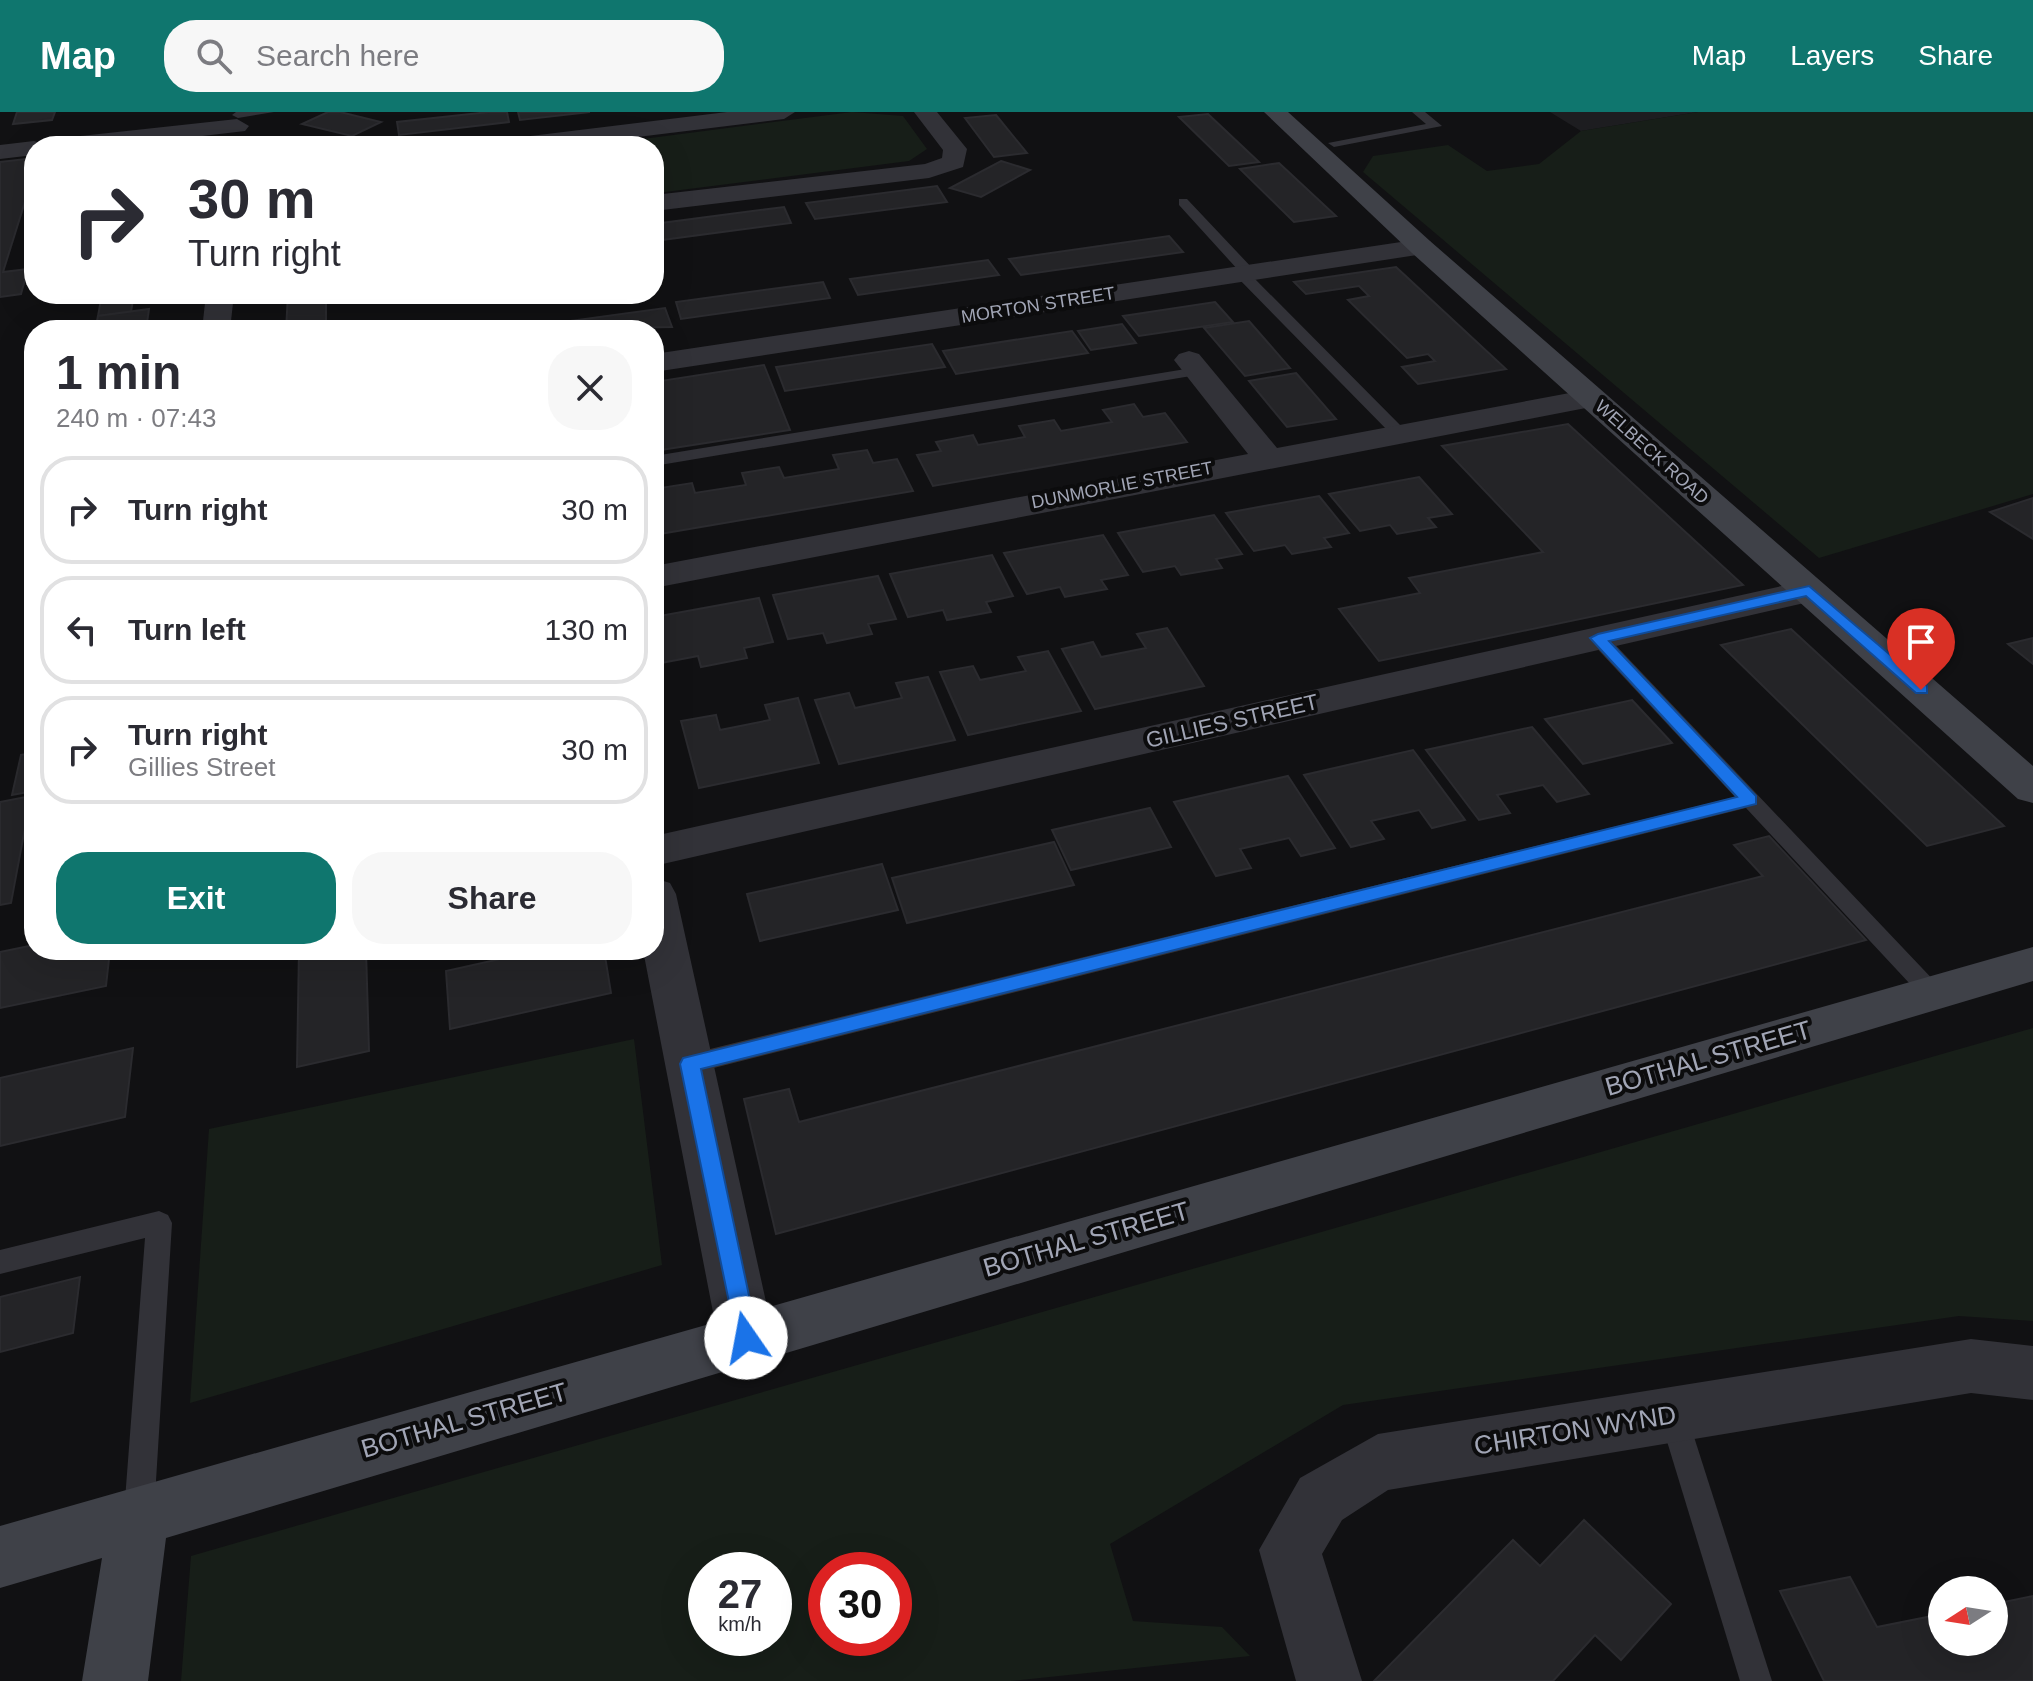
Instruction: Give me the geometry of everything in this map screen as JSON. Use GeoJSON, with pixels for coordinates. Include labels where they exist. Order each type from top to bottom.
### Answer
{"type":"FeatureCollection","features":[{"type":"Feature","properties":{"kind":"main road","name":"WELBECK ROAD"},"geometry":{"type":"LineString","coordinates":[[1275,112],[1421,247],[2033,789]]}},
{"type":"Feature","properties":{"kind":"main road","name":"BOTHAL STREET"},"geometry":{"type":"LineString","coordinates":[[0,1557],[2033,964]]}},
{"type":"Feature","properties":{"kind":"main road"},"geometry":{"type":"LineString","coordinates":[[115,1681],[139,1514]]}},
{"type":"Feature","properties":{"kind":"street"},"geometry":{"type":"LineString","coordinates":[[623,136],[784,112]]}},
{"type":"Feature","properties":{"kind":"street"},"geometry":{"type":"LineString","coordinates":[[664,202],[929,171],[954,162],[955,149],[925,112]]}},
{"type":"Feature","properties":{"kind":"street"},"geometry":{"type":"LineString","coordinates":[[141,136],[237,125]]}},
{"type":"Feature","properties":{"kind":"street"},"geometry":{"type":"LineString","coordinates":[[0,152],[24,149]]}},
{"type":"Feature","properties":{"kind":"street","name":"MORTON STREET"},"geometry":{"type":"LineString","coordinates":[[664,361],[1421,247]]}},
{"type":"Feature","properties":{"kind":"street"},"geometry":{"type":"LineString","coordinates":[[1194,366],[1267,457]]}},
{"type":"Feature","properties":{"kind":"street","name":"DUNMORLIE STREET"},"geometry":{"type":"LineString","coordinates":[[664,575],[1267,457],[1591,398]]}},
{"type":"Feature","properties":{"kind":"street","name":"GILLIES STREET"},"geometry":{"type":"LineString","coordinates":[[664,849],[1809,591]]}},
{"type":"Feature","properties":{"kind":"street"},"geometry":{"type":"LineString","coordinates":[[664,941],[746,1338]]}},
{"type":"Feature","properties":{"kind":"street","name":"CHIRTON WYND"},"geometry":{"type":"LineString","coordinates":[[1329,1681],[1290,1550],[1321,1499],[1378,1463],[1971,1366],[2033,1373]]}},
{"type":"Feature","properties":{"kind":"lane"},"geometry":{"type":"LineString","coordinates":[[237,125],[268,112]]}},
{"type":"Feature","properties":{"kind":"lane"},"geometry":{"type":"LineString","coordinates":[[1334,143],[1436,126],[1418,112]]}},
{"type":"Feature","properties":{"kind":"lane"},"geometry":{"type":"LineString","coordinates":[[1183,202],[1246,274],[1399,433]]}},
{"type":"Feature","properties":{"kind":"lane"},"geometry":{"type":"LineString","coordinates":[[664,459],[1194,366]]}},
{"type":"Feature","properties":{"kind":"lane"},"geometry":{"type":"LineString","coordinates":[[1598,638],[1932,993]]}},
{"type":"Feature","properties":{"kind":"lane"},"geometry":{"type":"LineString","coordinates":[[690,1064],[1750,800]]}},
{"type":"Feature","properties":{"kind":"lane"},"geometry":{"type":"LineString","coordinates":[[0,1262],[159,1223],[139,1514]]}},
{"type":"Feature","properties":{"kind":"lane"},"geometry":{"type":"LineString","coordinates":[[1673,1414],[1756,1681]]}},
{"type":"Feature","properties":{"kind":"shaded area"},"geometry":{"type":"Polygon","coordinates":[[[852,112],[903,116],[927,149],[909,161],[664,192],[664,136],[852,112]]]}},
{"type":"Feature","properties":{"kind":"shaded area"},"geometry":{"type":"Polygon","coordinates":[[[1550,112],[1698,112],[1581,131],[1550,112]]]}},
{"type":"Feature","properties":{"kind":"shaded area"},"geometry":{"type":"Polygon","coordinates":[[[1698,112],[2033,112],[2033,494],[1819,558],[1363,172],[1373,156],[1448,145],[1487,171],[1539,164],[1581,131],[1698,112]]]}},
{"type":"Feature","properties":{"kind":"shaded area"},"geometry":{"type":"Polygon","coordinates":[[[2033,1028],[2033,1321],[1959,1316],[1343,1405],[1110,1544],[1133,1621],[1222,1627],[1250,1656],[1011,1681],[181,1681],[191,1556],[2033,1028]]]}},
{"type":"Feature","properties":{"kind":"shaded area"},"geometry":{"type":"Polygon","coordinates":[[[634,1039],[662,1265],[190,1403],[209,1129],[634,1039]]]}},
{"type":"Feature","properties":{"kind":"building"},"geometry":{"type":"Polygon","coordinates":[[[17,112],[55,112],[52,120],[13,124],[17,112]]]}},
{"type":"Feature","properties":{"kind":"building"},"geometry":{"type":"Polygon","coordinates":[[[328,112],[381,122],[352,136],[302,124],[328,112]]]}},
{"type":"Feature","properties":{"kind":"building"},"geometry":{"type":"Polygon","coordinates":[[[507,112],[509,122],[399,135],[397,122],[507,112]]]}},
{"type":"Feature","properties":{"kind":"building"},"geometry":{"type":"Polygon","coordinates":[[[518,112],[590,112],[520,120],[518,112]]]}},
{"type":"Feature","properties":{"kind":"building"},"geometry":{"type":"Polygon","coordinates":[[[1208,114],[1259,162],[1229,166],[1179,117],[1208,114]]]}},
{"type":"Feature","properties":{"kind":"building"},"geometry":{"type":"Polygon","coordinates":[[[996,115],[1027,153],[994,157],[965,118],[996,115]]]}},
{"type":"Feature","properties":{"kind":"building"},"geometry":{"type":"Polygon","coordinates":[[[24,159],[24,205],[3,272],[24,269],[24,283],[21,294],[0,297],[0,162],[24,159]]]}},
{"type":"Feature","properties":{"kind":"building"},"geometry":{"type":"Polygon","coordinates":[[[1001,161],[1030,170],[981,197],[950,188],[1001,161]]]}},
{"type":"Feature","properties":{"kind":"building"},"geometry":{"type":"Polygon","coordinates":[[[1279,163],[1336,216],[1294,222],[1240,169],[1279,163]]]}},
{"type":"Feature","properties":{"kind":"building"},"geometry":{"type":"Polygon","coordinates":[[[937,186],[947,202],[815,219],[806,203],[937,186]]]}},
{"type":"Feature","properties":{"kind":"building"},"geometry":{"type":"Polygon","coordinates":[[[784,207],[791,223],[664,240],[664,223],[784,207]]]}},
{"type":"Feature","properties":{"kind":"building"},"geometry":{"type":"Polygon","coordinates":[[[1169,236],[1183,252],[1021,275],[1009,259],[1169,236]]]}},
{"type":"Feature","properties":{"kind":"building"},"geometry":{"type":"Polygon","coordinates":[[[988,260],[999,275],[858,295],[850,279],[988,260]]]}},
{"type":"Feature","properties":{"kind":"building"},"geometry":{"type":"Polygon","coordinates":[[[1396,267],[1506,369],[1418,384],[1402,367],[1435,361],[1428,354],[1407,358],[1348,300],[1369,296],[1359,286],[1306,294],[1294,282],[1396,267]]]}},
{"type":"Feature","properties":{"kind":"building"},"geometry":{"type":"Polygon","coordinates":[[[823,282],[830,298],[681,319],[676,302],[823,282]]]}},
{"type":"Feature","properties":{"kind":"building"},"geometry":{"type":"Polygon","coordinates":[[[1215,302],[1233,322],[1139,336],[1123,316],[1215,302]]]}},
{"type":"Feature","properties":{"kind":"building"},"geometry":{"type":"Polygon","coordinates":[[[100,304],[132,304],[131,312],[98,316],[100,304]]]}},
{"type":"Feature","properties":{"kind":"building"},"geometry":{"type":"Polygon","coordinates":[[[287,304],[326,304],[326,320],[287,320],[287,304]]]}},
{"type":"Feature","properties":{"kind":"building"},"geometry":{"type":"Polygon","coordinates":[[[665,308],[672,327],[664,327],[664,320],[578,320],[665,308]]]}},
{"type":"Feature","properties":{"kind":"building"},"geometry":{"type":"Polygon","coordinates":[[[149,309],[147,320],[97,320],[98,316],[149,309]]]}},
{"type":"Feature","properties":{"kind":"building"},"geometry":{"type":"Polygon","coordinates":[[[1249,321],[1290,368],[1245,376],[1204,328],[1249,321]]]}},
{"type":"Feature","properties":{"kind":"building"},"geometry":{"type":"Polygon","coordinates":[[[1122,324],[1136,343],[1091,350],[1078,331],[1122,324]]]}},
{"type":"Feature","properties":{"kind":"building"},"geometry":{"type":"Polygon","coordinates":[[[1072,331],[1088,353],[956,374],[943,351],[1072,331]]]}},
{"type":"Feature","properties":{"kind":"building"},"geometry":{"type":"Polygon","coordinates":[[[932,344],[945,367],[785,391],[776,367],[932,344]]]}},
{"type":"Feature","properties":{"kind":"building"},"geometry":{"type":"Polygon","coordinates":[[[764,365],[790,430],[664,449],[664,380],[764,365]]]}},
{"type":"Feature","properties":{"kind":"building"},"geometry":{"type":"Polygon","coordinates":[[[1296,373],[1336,419],[1287,427],[1249,381],[1296,373]]]}},
{"type":"Feature","properties":{"kind":"building"},"geometry":{"type":"Polygon","coordinates":[[[1134,404],[1143,417],[1165,413],[1187,442],[933,486],[917,455],[941,451],[936,442],[973,435],[978,445],[1025,437],[1019,426],[1054,420],[1061,431],[1112,422],[1103,410],[1134,404]]]}},
{"type":"Feature","properties":{"kind":"building"},"geometry":{"type":"Polygon","coordinates":[[[1568,424],[1743,585],[1379,661],[1339,609],[1420,593],[1409,578],[1543,552],[1442,446],[1568,424]]]}},
{"type":"Feature","properties":{"kind":"building"},"geometry":{"type":"Polygon","coordinates":[[[867,450],[873,463],[897,459],[913,491],[664,533],[664,487],[692,483],[695,493],[746,485],[742,473],[779,467],[784,478],[839,469],[833,455],[867,450]]]}},
{"type":"Feature","properties":{"kind":"building"},"geometry":{"type":"Polygon","coordinates":[[[1419,477],[1452,514],[1428,518],[1436,527],[1397,534],[1390,525],[1360,531],[1329,494],[1419,477]]]}},
{"type":"Feature","properties":{"kind":"building"},"geometry":{"type":"Polygon","coordinates":[[[1319,496],[1349,533],[1324,538],[1331,547],[1292,554],[1285,545],[1254,551],[1226,513],[1319,496]]]}},
{"type":"Feature","properties":{"kind":"building"},"geometry":{"type":"Polygon","coordinates":[[[2033,498],[2033,539],[1990,512],[2033,498]]]}},
{"type":"Feature","properties":{"kind":"building"},"geometry":{"type":"Polygon","coordinates":[[[1214,515],[1242,554],[1216,559],[1222,568],[1181,575],[1175,566],[1143,572],[1118,533],[1214,515]]]}},
{"type":"Feature","properties":{"kind":"building"},"geometry":{"type":"Polygon","coordinates":[[[1103,535],[1128,575],[1101,580],[1107,589],[1065,597],[1060,587],[1027,594],[1004,553],[1103,535]]]}},
{"type":"Feature","properties":{"kind":"building"},"geometry":{"type":"Polygon","coordinates":[[[992,555],[1013,596],[986,602],[991,612],[947,620],[943,610],[908,617],[890,574],[992,555]]]}},
{"type":"Feature","properties":{"kind":"building"},"geometry":{"type":"Polygon","coordinates":[[[878,576],[896,619],[868,624],[872,634],[827,643],[823,633],[788,639],[773,595],[878,576]]]}},
{"type":"Feature","properties":{"kind":"building"},"geometry":{"type":"Polygon","coordinates":[[[759,598],[773,642],[744,648],[747,658],[701,667],[698,656],[664,662],[664,615],[759,598]]]}},
{"type":"Feature","properties":{"kind":"building"},"geometry":{"type":"Polygon","coordinates":[[[1167,628],[1204,686],[1095,709],[1062,649],[1093,642],[1101,657],[1146,648],[1137,634],[1167,628]]]}},
{"type":"Feature","properties":{"kind":"building"},"geometry":{"type":"Polygon","coordinates":[[[1791,629],[2004,826],[1927,846],[1721,645],[1791,629]]]}},
{"type":"Feature","properties":{"kind":"building"},"geometry":{"type":"Polygon","coordinates":[[[2033,638],[2033,664],[2008,644],[2033,638]]]}},
{"type":"Feature","properties":{"kind":"building"},"geometry":{"type":"Polygon","coordinates":[[[1048,651],[1081,711],[968,735],[940,672],[973,666],[980,680],[1026,671],[1018,657],[1048,651]]]}},
{"type":"Feature","properties":{"kind":"building"},"geometry":{"type":"Polygon","coordinates":[[[928,677],[955,740],[839,764],[815,700],[849,693],[855,708],[902,698],[896,683],[928,677]]]}},
{"type":"Feature","properties":{"kind":"building"},"geometry":{"type":"Polygon","coordinates":[[[798,698],[819,763],[699,788],[681,721],[716,715],[720,730],[770,720],[765,705],[798,698]]]}},
{"type":"Feature","properties":{"kind":"building"},"geometry":{"type":"Polygon","coordinates":[[[1632,700],[1672,743],[1583,764],[1545,719],[1632,700]]]}},
{"type":"Feature","properties":{"kind":"building"},"geometry":{"type":"Polygon","coordinates":[[[1532,727],[1589,794],[1557,802],[1543,785],[1497,795],[1510,813],[1479,820],[1426,750],[1532,727]]]}},
{"type":"Feature","properties":{"kind":"building"},"geometry":{"type":"Polygon","coordinates":[[[1413,750],[1465,820],[1432,828],[1419,810],[1371,821],[1384,839],[1351,847],[1304,775],[1413,750]]]}},
{"type":"Feature","properties":{"kind":"building"},"geometry":{"type":"Polygon","coordinates":[[[21,755],[24,755],[24,793],[12,795],[21,755]]]}},
{"type":"Feature","properties":{"kind":"building"},"geometry":{"type":"Polygon","coordinates":[[[1288,776],[1335,848],[1301,856],[1289,838],[1240,849],[1251,868],[1216,876],[1174,802],[1288,776]]]}},
{"type":"Feature","properties":{"kind":"building"},"geometry":{"type":"Polygon","coordinates":[[[24,797],[24,833],[11,903],[0,905],[0,802],[24,797]]]}},
{"type":"Feature","properties":{"kind":"building"},"geometry":{"type":"Polygon","coordinates":[[[1150,808],[1171,847],[1071,870],[1052,830],[1150,808]]]}},
{"type":"Feature","properties":{"kind":"building"},"geometry":{"type":"Polygon","coordinates":[[[1769,836],[1866,940],[776,1234],[744,1099],[789,1089],[799,1122],[1763,876],[1734,845],[1769,836]]]}},
{"type":"Feature","properties":{"kind":"building"},"geometry":{"type":"Polygon","coordinates":[[[1054,842],[1074,885],[907,923],[892,878],[1054,842]]]}},
{"type":"Feature","properties":{"kind":"building"},"geometry":{"type":"Polygon","coordinates":[[[882,864],[898,910],[760,941],[747,894],[882,864]]]}},
{"type":"Feature","properties":{"kind":"building"},"geometry":{"type":"Polygon","coordinates":[[[24,947],[24,960],[109,960],[106,986],[0,1008],[0,952],[24,947]]]}},
{"type":"Feature","properties":{"kind":"building"},"geometry":{"type":"Polygon","coordinates":[[[299,960],[366,960],[369,1051],[297,1067],[299,960]]]}},
{"type":"Feature","properties":{"kind":"building"},"geometry":{"type":"Polygon","coordinates":[[[495,960],[606,960],[611,993],[450,1029],[446,971],[495,960]]]}},
{"type":"Feature","properties":{"kind":"building"},"geometry":{"type":"Polygon","coordinates":[[[133,1048],[125,1117],[0,1146],[0,1078],[133,1048]]]}},
{"type":"Feature","properties":{"kind":"building"},"geometry":{"type":"Polygon","coordinates":[[[80,1277],[73,1333],[0,1352],[0,1297],[80,1277]]]}},
{"type":"Feature","properties":{"kind":"building"},"geometry":{"type":"Polygon","coordinates":[[[1584,1520],[1671,1604],[1621,1660],[1595,1635],[1553,1681],[1374,1681],[1513,1540],[1540,1566],[1584,1520]]]}},
{"type":"Feature","properties":{"kind":"building"},"geometry":{"type":"Polygon","coordinates":[[[1850,1577],[1877,1627],[1928,1617],[1928,1656],[2008,1656],[2008,1601],[2033,1596],[2033,1681],[1824,1681],[1780,1591],[1850,1577]]]}},
{"type":"Feature","properties":{"kind":"route"},"geometry":{"type":"LineString","coordinates":[[746,1338],[690,1064],[1750,800],[1598,638],[1809,591],[1921,690]]}}]}
